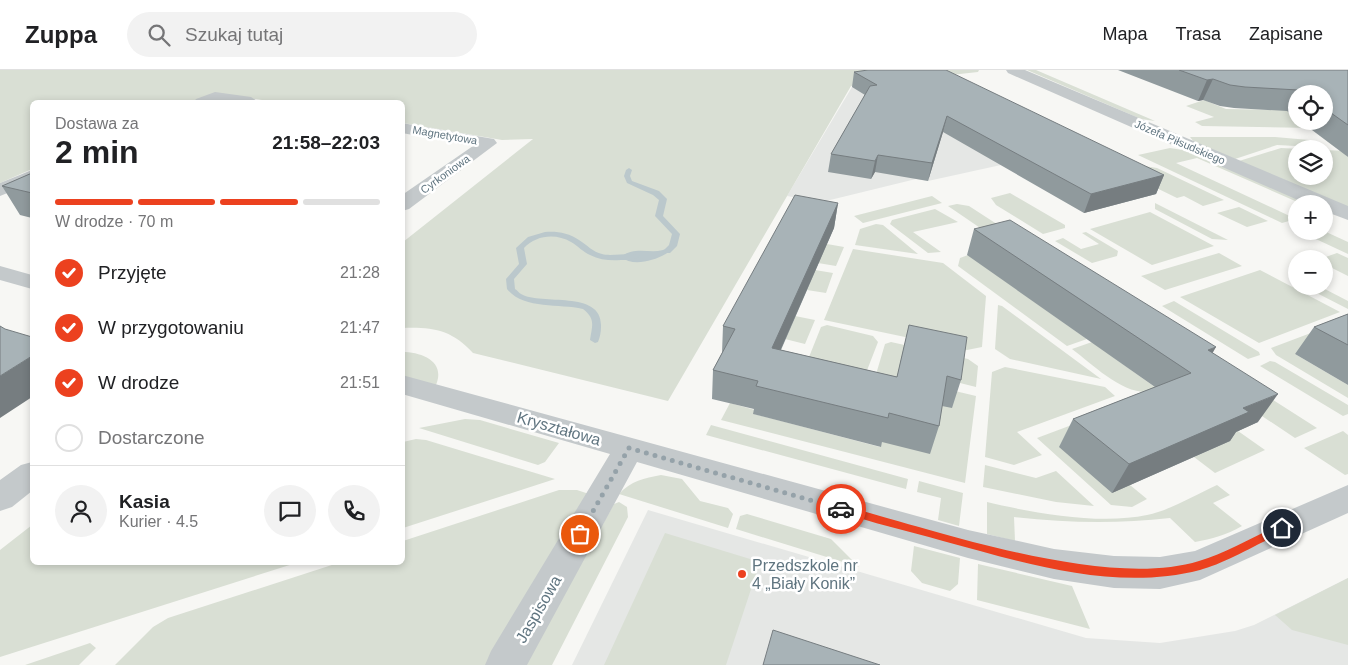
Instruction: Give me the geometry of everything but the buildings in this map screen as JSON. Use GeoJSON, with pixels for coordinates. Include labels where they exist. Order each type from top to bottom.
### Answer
{"type":"FeatureCollection","features":[{"type":"Feature","properties":{"kind":"street","name":"Józefa Piłsudskiego"},"geometry":{"type":"LineString","coordinates":[[1013,70],[1348,214]]}},
{"type":"Feature","properties":{"kind":"street","name":"Magnetytowa"},"geometry":{"type":"LineString","coordinates":[[405,129],[488,143]]}},
{"type":"Feature","properties":{"kind":"street","name":"Cyrkoniowa"},"geometry":{"type":"LineString","coordinates":[[405,203],[488,143]]}},
{"type":"Feature","properties":{"kind":"street"},"geometry":{"type":"LineString","coordinates":[[0,190],[30,177]]}},
{"type":"Feature","properties":{"kind":"street"},"geometry":{"type":"LineString","coordinates":[[0,273],[30,281]]}},
{"type":"Feature","properties":{"kind":"street","name":"Kryształowa"},"geometry":{"type":"LineString","coordinates":[[405,385],[968,544],[1054,564],[1114,572],[1160,572],[1200,565],[1348,498]]}},
{"type":"Feature","properties":{"kind":"street","name":"Jaspisowa"},"geometry":{"type":"LineString","coordinates":[[505,665],[629,448]]}},
{"type":"Feature","properties":{"kind":"street"},"geometry":{"type":"LineString","coordinates":[[0,498],[30,476]]}},
{"type":"Feature","properties":{"kind":"shaded area"},"geometry":{"type":"Polygon","coordinates":[[[0,70],[979,70],[978,72],[851,86],[668,401],[473,353],[457,339],[433,329],[405,328],[405,240],[533,139],[502,140],[405,123],[405,100],[262,100],[215,93],[196,100],[30,100],[30,170],[0,183],[0,70]]]}},
{"type":"Feature","properties":{"kind":"shaded area"},"geometry":{"type":"Polygon","coordinates":[[[1027,70],[1036,70],[1155,121],[1141,119],[1027,70]]]}},
{"type":"Feature","properties":{"kind":"shaded area"},"geometry":{"type":"Polygon","coordinates":[[[852,87],[1069,150],[928,181],[916,179],[822,202],[787,196],[852,87]]]}},
{"type":"Feature","properties":{"kind":"shaded area"},"geometry":{"type":"Polygon","coordinates":[[[1204,100],[1226,109],[1288,110],[1288,128],[1202,126],[1195,122],[1214,117],[1186,106],[1204,100]]]}},
{"type":"Feature","properties":{"kind":"shaded area"},"geometry":{"type":"Polygon","coordinates":[[[1190,137],[1275,137],[1309,140],[1288,140],[1288,146],[1277,145],[1235,159],[1194,142],[1190,137]]]}},
{"type":"Feature","properties":{"kind":"shaded area"},"geometry":{"type":"Polygon","coordinates":[[[1170,148],[1189,151],[1290,195],[1288,195],[1288,198],[1197,158],[1176,163],[1288,215],[1288,221],[1282,223],[1138,155],[1170,148]]]}},
{"type":"Feature","properties":{"kind":"shaded area"},"geometry":{"type":"Polygon","coordinates":[[[1281,148],[1288,148],[1288,182],[1239,161],[1281,148]]]}},
{"type":"Feature","properties":{"kind":"shaded area"},"geometry":{"type":"Polygon","coordinates":[[[1333,150],[1348,151],[1346,155],[1348,157],[1348,207],[1333,201],[1333,195],[1320,195],[1296,185],[1333,185],[1333,150]]]}},
{"type":"Feature","properties":{"kind":"shaded area"},"geometry":{"type":"Polygon","coordinates":[[[1132,164],[1157,168],[1224,200],[1203,206],[1184,196],[1177,198],[1136,178],[1132,164]]]}},
{"type":"Feature","properties":{"kind":"shaded area"},"geometry":{"type":"Polygon","coordinates":[[[1010,193],[1065,225],[1065,228],[1043,234],[996,205],[991,198],[1010,193]]]}},
{"type":"Feature","properties":{"kind":"shaded area"},"geometry":{"type":"Polygon","coordinates":[[[932,196],[942,203],[863,223],[854,216],[932,196]]]}},
{"type":"Feature","properties":{"kind":"shaded area"},"geometry":{"type":"Polygon","coordinates":[[[1155,203],[1228,240],[1212,239],[1155,209],[1155,203]]]}},
{"type":"Feature","properties":{"kind":"shaded area"},"geometry":{"type":"Polygon","coordinates":[[[957,204],[969,206],[1006,230],[989,234],[948,206],[957,204]]]}},
{"type":"Feature","properties":{"kind":"shaded area"},"geometry":{"type":"Polygon","coordinates":[[[1239,207],[1268,221],[1247,227],[1217,213],[1239,207]]]}},
{"type":"Feature","properties":{"kind":"shaded area"},"geometry":{"type":"Polygon","coordinates":[[[935,209],[958,222],[913,232],[941,252],[928,253],[890,224],[892,220],[935,209]]]}},
{"type":"Feature","properties":{"kind":"shaded area"},"geometry":{"type":"Polygon","coordinates":[[[1150,212],[1214,246],[1152,265],[1090,229],[1150,212]]]}},
{"type":"Feature","properties":{"kind":"shaded area"},"geometry":{"type":"Polygon","coordinates":[[[876,224],[883,225],[918,254],[855,245],[860,229],[876,224]]]}},
{"type":"Feature","properties":{"kind":"shaded area"},"geometry":{"type":"Polygon","coordinates":[[[1086,232],[1118,251],[1117,256],[1092,263],[1055,241],[1063,238],[1081,249],[1099,244],[1082,233],[1086,232]]]}},
{"type":"Feature","properties":{"kind":"shaded area"},"geometry":{"type":"Polygon","coordinates":[[[1333,235],[1348,242],[1348,254],[1318,240],[1333,240],[1333,235]]]}},
{"type":"Feature","properties":{"kind":"shaded area"},"geometry":{"type":"Polygon","coordinates":[[[672,238],[676,242],[675,247],[664,255],[649,261],[634,262],[621,257],[633,251],[664,250],[670,247],[672,238]]]}},
{"type":"Feature","properties":{"kind":"shaded area"},"geometry":{"type":"Polygon","coordinates":[[[827,244],[844,247],[836,266],[818,263],[827,244]]]}},
{"type":"Feature","properties":{"kind":"shaded area"},"geometry":{"type":"Polygon","coordinates":[[[853,249],[943,263],[986,296],[982,347],[967,350],[824,320],[853,249]]]}},
{"type":"Feature","properties":{"kind":"shaded area"},"geometry":{"type":"Polygon","coordinates":[[[1219,253],[1242,266],[1165,290],[1141,276],[1219,253]]]}},
{"type":"Feature","properties":{"kind":"shaded area"},"geometry":{"type":"Polygon","coordinates":[[[1337,253],[1348,258],[1348,276],[1333,268],[1333,254],[1337,253]]]}},
{"type":"Feature","properties":{"kind":"shaded area"},"geometry":{"type":"Polygon","coordinates":[[[968,255],[1087,339],[1067,346],[958,266],[960,258],[968,255]]]}},
{"type":"Feature","properties":{"kind":"shaded area"},"geometry":{"type":"Polygon","coordinates":[[[815,270],[833,273],[826,293],[807,290],[815,270]]]}},
{"type":"Feature","properties":{"kind":"shaded area"},"geometry":{"type":"Polygon","coordinates":[[[1260,270],[1288,285],[1288,295],[1308,295],[1340,312],[1259,343],[1180,297],[1260,270]]]}},
{"type":"Feature","properties":{"kind":"shaded area"},"geometry":{"type":"Polygon","coordinates":[[[1333,293],[1348,301],[1348,309],[1321,295],[1333,295],[1333,293]]]}},
{"type":"Feature","properties":{"kind":"shaded area"},"geometry":{"type":"Polygon","coordinates":[[[1174,301],[1259,352],[1260,355],[1248,359],[1162,306],[1174,301]]]}},
{"type":"Feature","properties":{"kind":"shaded area"},"geometry":{"type":"Polygon","coordinates":[[[998,305],[1002,306],[1101,379],[1010,359],[995,349],[998,305]]]}},
{"type":"Feature","properties":{"kind":"shaded area"},"geometry":{"type":"Polygon","coordinates":[[[795,316],[815,320],[805,344],[785,339],[795,316]]]}},
{"type":"Feature","properties":{"kind":"shaded area"},"geometry":{"type":"Polygon","coordinates":[[[1348,319],[1295,354],[1348,385],[1348,398],[1276,355],[1271,348],[1348,319]]]}},
{"type":"Feature","properties":{"kind":"shaded area"},"geometry":{"type":"Polygon","coordinates":[[[827,325],[873,336],[878,342],[866,373],[809,357],[821,327],[827,325]]]}},
{"type":"Feature","properties":{"kind":"shaded area"},"geometry":{"type":"Polygon","coordinates":[[[891,342],[968,359],[978,366],[976,387],[956,382],[893,390],[874,381],[885,344],[891,342]]]}},
{"type":"Feature","properties":{"kind":"shaded area"},"geometry":{"type":"Polygon","coordinates":[[[1092,342],[1159,390],[1136,391],[1124,386],[1112,380],[1072,349],[1092,342]]]}},
{"type":"Feature","properties":{"kind":"shaded area"},"geometry":{"type":"Polygon","coordinates":[[[405,352],[418,354],[431,360],[436,365],[438,379],[435,387],[405,378],[405,352]]]}},
{"type":"Feature","properties":{"kind":"shaded area"},"geometry":{"type":"Polygon","coordinates":[[[1270,361],[1275,362],[1348,405],[1348,414],[1343,416],[1260,366],[1270,361]]]}},
{"type":"Feature","properties":{"kind":"shaded area"},"geometry":{"type":"Polygon","coordinates":[[[1005,367],[1105,387],[1115,396],[1017,432],[1042,455],[1014,465],[985,457],[992,372],[1005,367]]]}},
{"type":"Feature","properties":{"kind":"shaded area"},"geometry":{"type":"Polygon","coordinates":[[[1242,380],[1317,428],[1295,438],[1223,390],[1242,380]]]}},
{"type":"Feature","properties":{"kind":"shaded area"},"geometry":{"type":"Polygon","coordinates":[[[955,391],[976,396],[965,483],[721,420],[730,403],[755,410],[754,414],[880,447],[882,442],[955,391]]]}},
{"type":"Feature","properties":{"kind":"shaded area"},"geometry":{"type":"Polygon","coordinates":[[[1141,399],[1130,485],[1147,499],[1132,507],[1111,505],[1037,438],[1141,399]]]}},
{"type":"Feature","properties":{"kind":"shaded area"},"geometry":{"type":"Polygon","coordinates":[[[465,419],[480,420],[559,443],[545,462],[538,465],[419,428],[465,419]]]}},
{"type":"Feature","properties":{"kind":"shaded area"},"geometry":{"type":"Polygon","coordinates":[[[711,425],[908,479],[906,489],[706,435],[711,425]]]}},
{"type":"Feature","properties":{"kind":"shaded area"},"geometry":{"type":"Polygon","coordinates":[[[1238,431],[1265,450],[1215,473],[1194,457],[1229,441],[1224,437],[1238,431]]]}},
{"type":"Feature","properties":{"kind":"shaded area"},"geometry":{"type":"Polygon","coordinates":[[[1343,431],[1348,435],[1348,474],[1345,475],[1304,448],[1343,431]]]}},
{"type":"Feature","properties":{"kind":"shaded area"},"geometry":{"type":"Polygon","coordinates":[[[416,439],[426,440],[555,479],[405,527],[405,442],[416,439]]]}},
{"type":"Feature","properties":{"kind":"shaded area"},"geometry":{"type":"Polygon","coordinates":[[[985,465],[1036,478],[1056,471],[1094,506],[1056,502],[983,487],[985,465]]]}},
{"type":"Feature","properties":{"kind":"shaded area"},"geometry":{"type":"Polygon","coordinates":[[[661,475],[682,479],[700,501],[728,508],[733,514],[728,528],[619,494],[628,486],[638,481],[661,475]]]}},
{"type":"Feature","properties":{"kind":"shaded area"},"geometry":{"type":"Polygon","coordinates":[[[919,481],[963,493],[959,526],[938,520],[941,498],[917,492],[919,481]]]}},
{"type":"Feature","properties":{"kind":"shaded area"},"geometry":{"type":"Polygon","coordinates":[[[1217,485],[1230,495],[1213,503],[1242,526],[1225,534],[1201,541],[1195,542],[1170,518],[1092,522],[1014,517],[1015,541],[987,534],[987,502],[1045,514],[1109,519],[1129,518],[1165,510],[1217,485]]]}},
{"type":"Feature","properties":{"kind":"shaded area"},"geometry":{"type":"Polygon","coordinates":[[[559,490],[577,490],[589,494],[488,665],[115,665],[153,627],[168,618],[332,565],[405,565],[405,540],[559,490]]]}},
{"type":"Feature","properties":{"kind":"shaded area"},"geometry":{"type":"Polygon","coordinates":[[[619,502],[627,507],[628,517],[552,665],[525,665],[614,504],[619,502]]]}},
{"type":"Feature","properties":{"kind":"shaded area","name":"Przedszkole nr 4 „Biały Konik”"},"geometry":{"type":"Polygon","coordinates":[[[648,510],[1086,638],[1160,643],[1235,631],[1254,625],[1348,578],[1348,665],[572,665],[648,510]]]}},
{"type":"Feature","properties":{"kind":"shaded area"},"geometry":{"type":"Polygon","coordinates":[[[747,514],[831,539],[859,567],[736,529],[740,516],[747,514]]]}},
{"type":"Feature","properties":{"kind":"shaded area"},"geometry":{"type":"Polygon","coordinates":[[[30,527],[30,565],[290,565],[0,657],[0,550],[30,527]]]}},
{"type":"Feature","properties":{"kind":"shaded area"},"geometry":{"type":"Polygon","coordinates":[[[665,533],[760,562],[726,665],[604,665],[665,533]]]}},
{"type":"Feature","properties":{"kind":"shaded area"},"geometry":{"type":"Polygon","coordinates":[[[914,546],[960,558],[958,584],[950,591],[922,583],[911,571],[914,546]]]}},
{"type":"Feature","properties":{"kind":"shaded area"},"geometry":{"type":"Polygon","coordinates":[[[978,564],[1072,586],[1090,629],[977,600],[978,564]]]}},
{"type":"Feature","properties":{"kind":"shaded area"},"geometry":{"type":"Polygon","coordinates":[[[1348,578],[1348,645],[1292,630],[1275,615],[1348,578]]]}},
{"type":"Feature","properties":{"kind":"shaded area"},"geometry":{"type":"Polygon","coordinates":[[[90,643],[96,648],[79,665],[25,665],[90,643]]]}},
{"type":"Feature","properties":{"kind":"waterway"},"geometry":{"type":"LineString","coordinates":[[629,170],[627,176],[629,182],[656,193],[663,199],[659,216],[676,234],[673,246],[667,251]]}},
{"type":"Feature","properties":{"kind":"waterway"},"geometry":{"type":"LineString","coordinates":[[595,340],[596,319],[594,313],[586,307],[530,299],[518,296],[511,289],[510,279],[523,264],[520,248],[538,236],[553,234],[568,237],[597,255],[616,258],[636,256]]}},
{"type":"Feature","properties":{"kind":"way so far"},"geometry":{"type":"LineString","coordinates":[[580,534],[629,448],[841,509]]}},
{"type":"Feature","properties":{"kind":"place","name":"Przedszkole nr 4 „Biały Konik”"},"geometry":{"type":"Point","coordinates":[742,574]}},
{"type":"Feature","properties":{"kind":"route"},"geometry":{"type":"LineString","coordinates":[[841,509],[1002,552],[1054,564],[1114,572],[1160,572],[1200,565],[1282,528]]}}]}
